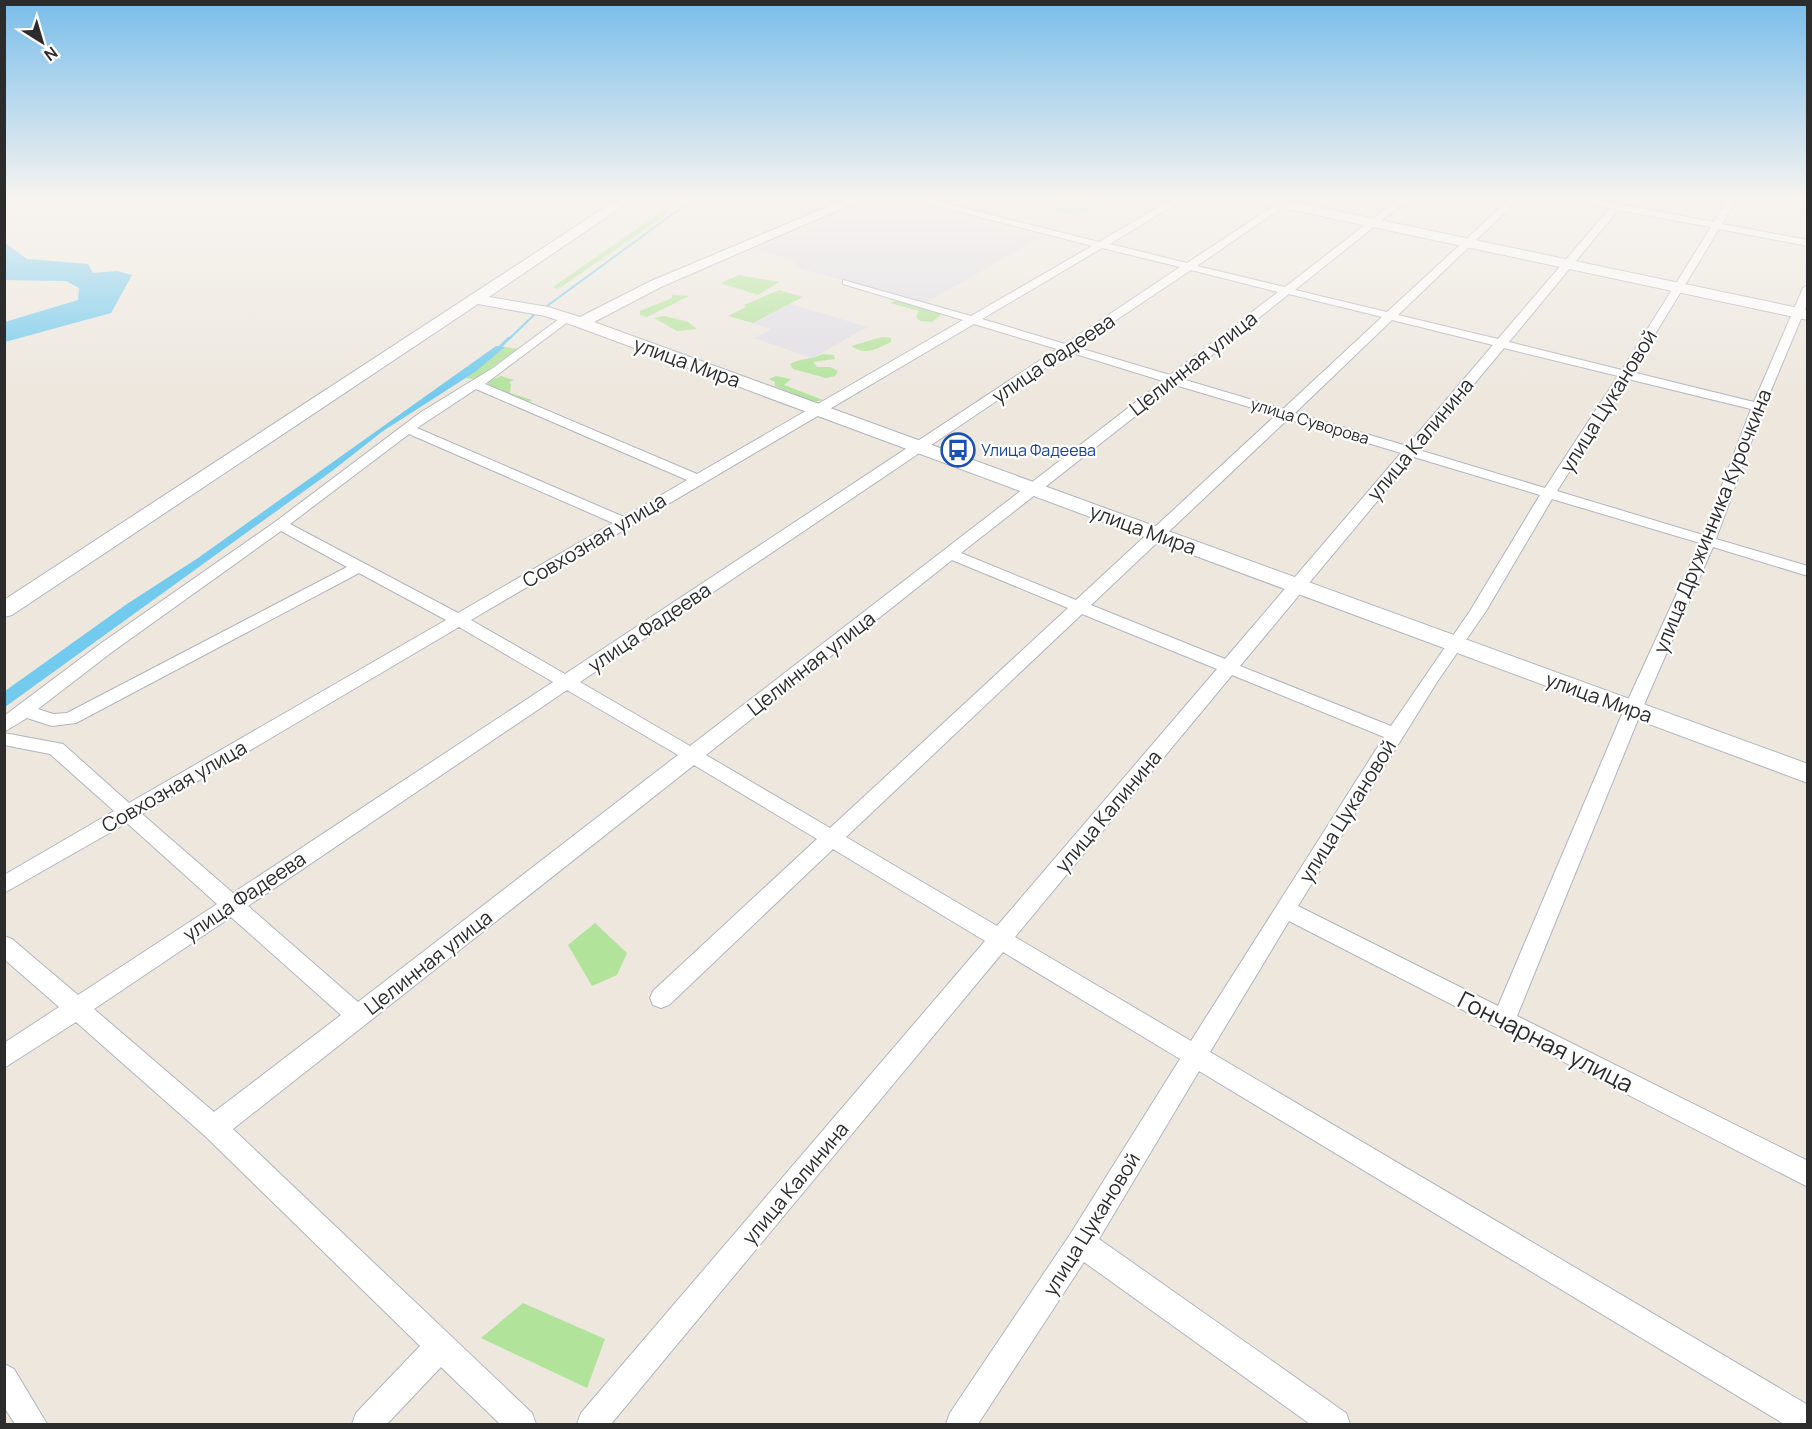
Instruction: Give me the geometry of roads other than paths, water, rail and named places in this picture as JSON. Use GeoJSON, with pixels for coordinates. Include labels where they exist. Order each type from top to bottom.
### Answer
{"type":"FeatureCollection","features":[{"type":"Feature","properties":{"kind":"main road"},"geometry":{"type":"LineString","coordinates":[[4,610],[529,264]]}},
{"type":"Feature","properties":{"kind":"main road"},"geometry":{"type":"LineString","coordinates":[[574,321],[704,264]]}},
{"type":"Feature","properties":{"kind":"main road"},"geometry":{"type":"LineString","coordinates":[[1568,264],[1802,314]]}},
{"type":"Feature","properties":{"kind":"main road","name":"улица Мира"},"geometry":{"type":"LineString","coordinates":[[474,300],[511,304],[574,321],[1808,774]]}},
{"type":"Feature","properties":{"kind":"street","name":"Совхозная улица"},"geometry":{"type":"LineString","coordinates":[[4,885],[1067,264]]}},
{"type":"Feature","properties":{"kind":"street"},"geometry":{"type":"LineString","coordinates":[[1176,264],[1758,407]]}},
{"type":"Feature","properties":{"kind":"street","name":"улица Фадеева"},"geometry":{"type":"LineString","coordinates":[[4,1057],[1195,264]]}},
{"type":"Feature","properties":{"kind":"street","name":"Целинная улица"},"geometry":{"type":"LineString","coordinates":[[214,1128],[1322,264]]}},
{"type":"Feature","properties":{"kind":"street"},"geometry":{"type":"LineString","coordinates":[[661,998],[1446,264]]}},
{"type":"Feature","properties":{"kind":"street","name":"улица Калинина"},"geometry":{"type":"LineString","coordinates":[[592,1425],[1568,264]]}},
{"type":"Feature","properties":{"kind":"street","name":"улица Цукановой"},"geometry":{"type":"LineString","coordinates":[[962,1425],[1080,1243],[1285,909],[1430,679],[1457,646],[1549,493],[1627,375],[1693,264]]}},
{"type":"Feature","properties":{"kind":"street","name":"улица Суворова"},"geometry":{"type":"LineString","coordinates":[[847,282],[1808,571]]}},
{"type":"Feature","properties":{"kind":"street","name":"улица Дружинника Курочкина"},"geometry":{"type":"LineString","coordinates":[[1504,1020],[1633,710],[1708,541],[1758,407],[1802,314],[1808,288]]}},
{"type":"Feature","properties":{"kind":"street"},"geometry":{"type":"LineString","coordinates":[[4,726],[280,525],[426,415],[477,385],[574,321]]}},
{"type":"Feature","properties":{"kind":"street"},"geometry":{"type":"LineString","coordinates":[[477,385],[697,479]]}},
{"type":"Feature","properties":{"kind":"street"},"geometry":{"type":"LineString","coordinates":[[409,429],[624,522]]}},
{"type":"Feature","properties":{"kind":"street"},"geometry":{"type":"LineString","coordinates":[[280,525],[459,620],[692,755],[1808,1422]]}},
{"type":"Feature","properties":{"kind":"street"},"geometry":{"type":"LineString","coordinates":[[950,554],[1395,735]]}},
{"type":"Feature","properties":{"kind":"street"},"geometry":{"type":"LineString","coordinates":[[24,710],[52,720],[70,719],[359,567]]}},
{"type":"Feature","properties":{"kind":"street"},"geometry":{"type":"LineString","coordinates":[[4,739],[56,749],[358,1016]]}},
{"type":"Feature","properties":{"kind":"street","name":"Гончарная улица"},"geometry":{"type":"LineString","coordinates":[[1285,909],[1808,1174]]}},
{"type":"Feature","properties":{"kind":"street"},"geometry":{"type":"LineString","coordinates":[[4,945],[78,1007],[214,1128],[521,1425]]}},
{"type":"Feature","properties":{"kind":"street"},"geometry":{"type":"LineString","coordinates":[[1080,1243],[1335,1425]]}},
{"type":"Feature","properties":{"kind":"street"},"geometry":{"type":"LineString","coordinates":[[367,1425],[440,1346]]}},
{"type":"Feature","properties":{"kind":"street"},"geometry":{"type":"LineString","coordinates":[[4,1379],[32,1425]]}},
{"type":"Feature","properties":{"kind":"water"},"geometry":{"type":"Polygon","coordinates":[[[5,264],[88,264],[93,273],[117,271],[132,275],[111,313],[5,342],[5,322],[78,300],[79,288],[66,281],[5,280],[5,264]]]}},
{"type":"Feature","properties":{"kind":"water"},"geometry":{"type":"Polygon","coordinates":[[[496,346],[505,347],[475,372],[383,431],[332,471],[5,707],[5,691],[127,604],[198,558],[496,346]]]}},
{"type":"Feature","properties":{"kind":"waterway"},"geometry":{"type":"LineString","coordinates":[[547,306],[605,264]]}},
{"type":"Feature","properties":{"kind":"waterway"},"geometry":{"type":"LineString","coordinates":[[508,340],[534,315]]}},
{"type":"Feature","properties":{"kind":"waterway"},"geometry":{"type":"LineString","coordinates":[[500,347],[509,338]]}},
{"type":"Feature","properties":{"kind":"place","name":"Улица Фадеева"},"geometry":{"type":"Point","coordinates":[958,450]}}]}
